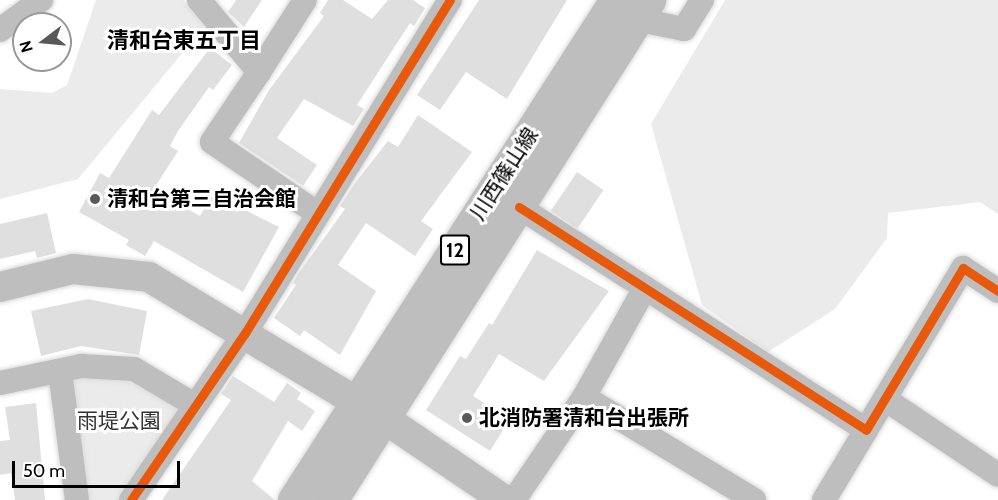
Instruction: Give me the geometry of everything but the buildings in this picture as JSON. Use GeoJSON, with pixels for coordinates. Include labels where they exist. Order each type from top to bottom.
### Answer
{"type":"FeatureCollection","features":[{"type":"Feature","properties":{"kind":"main road","name":"川西篠山線"},"geometry":{"type":"LineString","coordinates":[[331,500],[519,207],[625,5]]}},
{"type":"Feature","properties":{"kind":"main road","name":"川西篠山線"},"geometry":{"type":"LineString","coordinates":[[294,500],[357,402],[625,5]]}},
{"type":"Feature","properties":{"kind":"street"},"geometry":{"type":"LineString","coordinates":[[0,30],[40,0]]}},
{"type":"Feature","properties":{"kind":"street"},"geometry":{"type":"LineString","coordinates":[[199,0],[259,72]]}},
{"type":"Feature","properties":{"kind":"street"},"geometry":{"type":"LineString","coordinates":[[305,0],[212,142],[317,213]]}},
{"type":"Feature","properties":{"kind":"street"},"geometry":{"type":"LineString","coordinates":[[131,500],[194,404],[245,333],[450,0]]}},
{"type":"Feature","properties":{"kind":"street"},"geometry":{"type":"LineString","coordinates":[[625,5],[684,29],[702,0]]}},
{"type":"Feature","properties":{"kind":"street"},"geometry":{"type":"LineString","coordinates":[[519,207],[866,430]]}},
{"type":"Feature","properties":{"kind":"street"},"geometry":{"type":"LineString","coordinates":[[824,500],[963,268],[998,291]]}},
{"type":"Feature","properties":{"kind":"street"},"geometry":{"type":"LineString","coordinates":[[0,287],[73,269],[148,277],[245,333],[385,419],[504,500]]}},
{"type":"Feature","properties":{"kind":"street"},"geometry":{"type":"LineString","coordinates":[[514,500],[584,397],[645,288]]}},
{"type":"Feature","properties":{"kind":"street"},"geometry":{"type":"LineString","coordinates":[[0,383],[81,366],[134,369],[194,404]]}},
{"type":"Feature","properties":{"kind":"street"},"geometry":{"type":"LineString","coordinates":[[60,371],[77,500]]}},
{"type":"Feature","properties":{"kind":"street"},"geometry":{"type":"LineString","coordinates":[[584,397],[754,500]]}},
{"type":"Feature","properties":{"kind":"street"},"geometry":{"type":"LineString","coordinates":[[885,399],[998,475]]}},
{"type":"Feature","properties":{"kind":"green space"},"geometry":{"type":"Polygon","coordinates":[[[96,0],[183,0],[204,27],[78,179],[0,199],[0,89],[52,93],[67,85],[96,0]]]}},
{"type":"Feature","properties":{"kind":"green space"},"geometry":{"type":"Polygon","coordinates":[[[725,0],[998,0],[998,214],[980,202],[888,213],[887,238],[835,309],[768,352],[702,305],[651,124],[725,0]]]}},
{"type":"Feature","properties":{"kind":"green space","name":"雨堤公園"},"geometry":{"type":"Polygon","coordinates":[[[134,369],[193,404],[131,500],[78,500],[60,371],[134,369]]]}},
{"type":"Feature","properties":{"kind":"cycle path"},"geometry":{"type":"LineString","coordinates":[[131,500],[245,333],[450,0]]}},
{"type":"Feature","properties":{"kind":"cycle path"},"geometry":{"type":"LineString","coordinates":[[519,207],[866,430],[963,268],[998,291]]}},
{"type":"Feature","properties":{"kind":"place","name":"清和台第三自治会館"},"geometry":{"type":"Point","coordinates":[95,199]}},
{"type":"Feature","properties":{"kind":"place","name":"北消防署清和台出張所"},"geometry":{"type":"Point","coordinates":[467,418]}},
{"type":"Feature","properties":{"kind":"district","name":"清和台東五丁目"},"geometry":{"type":"Point","coordinates":[184,41]}}]}
